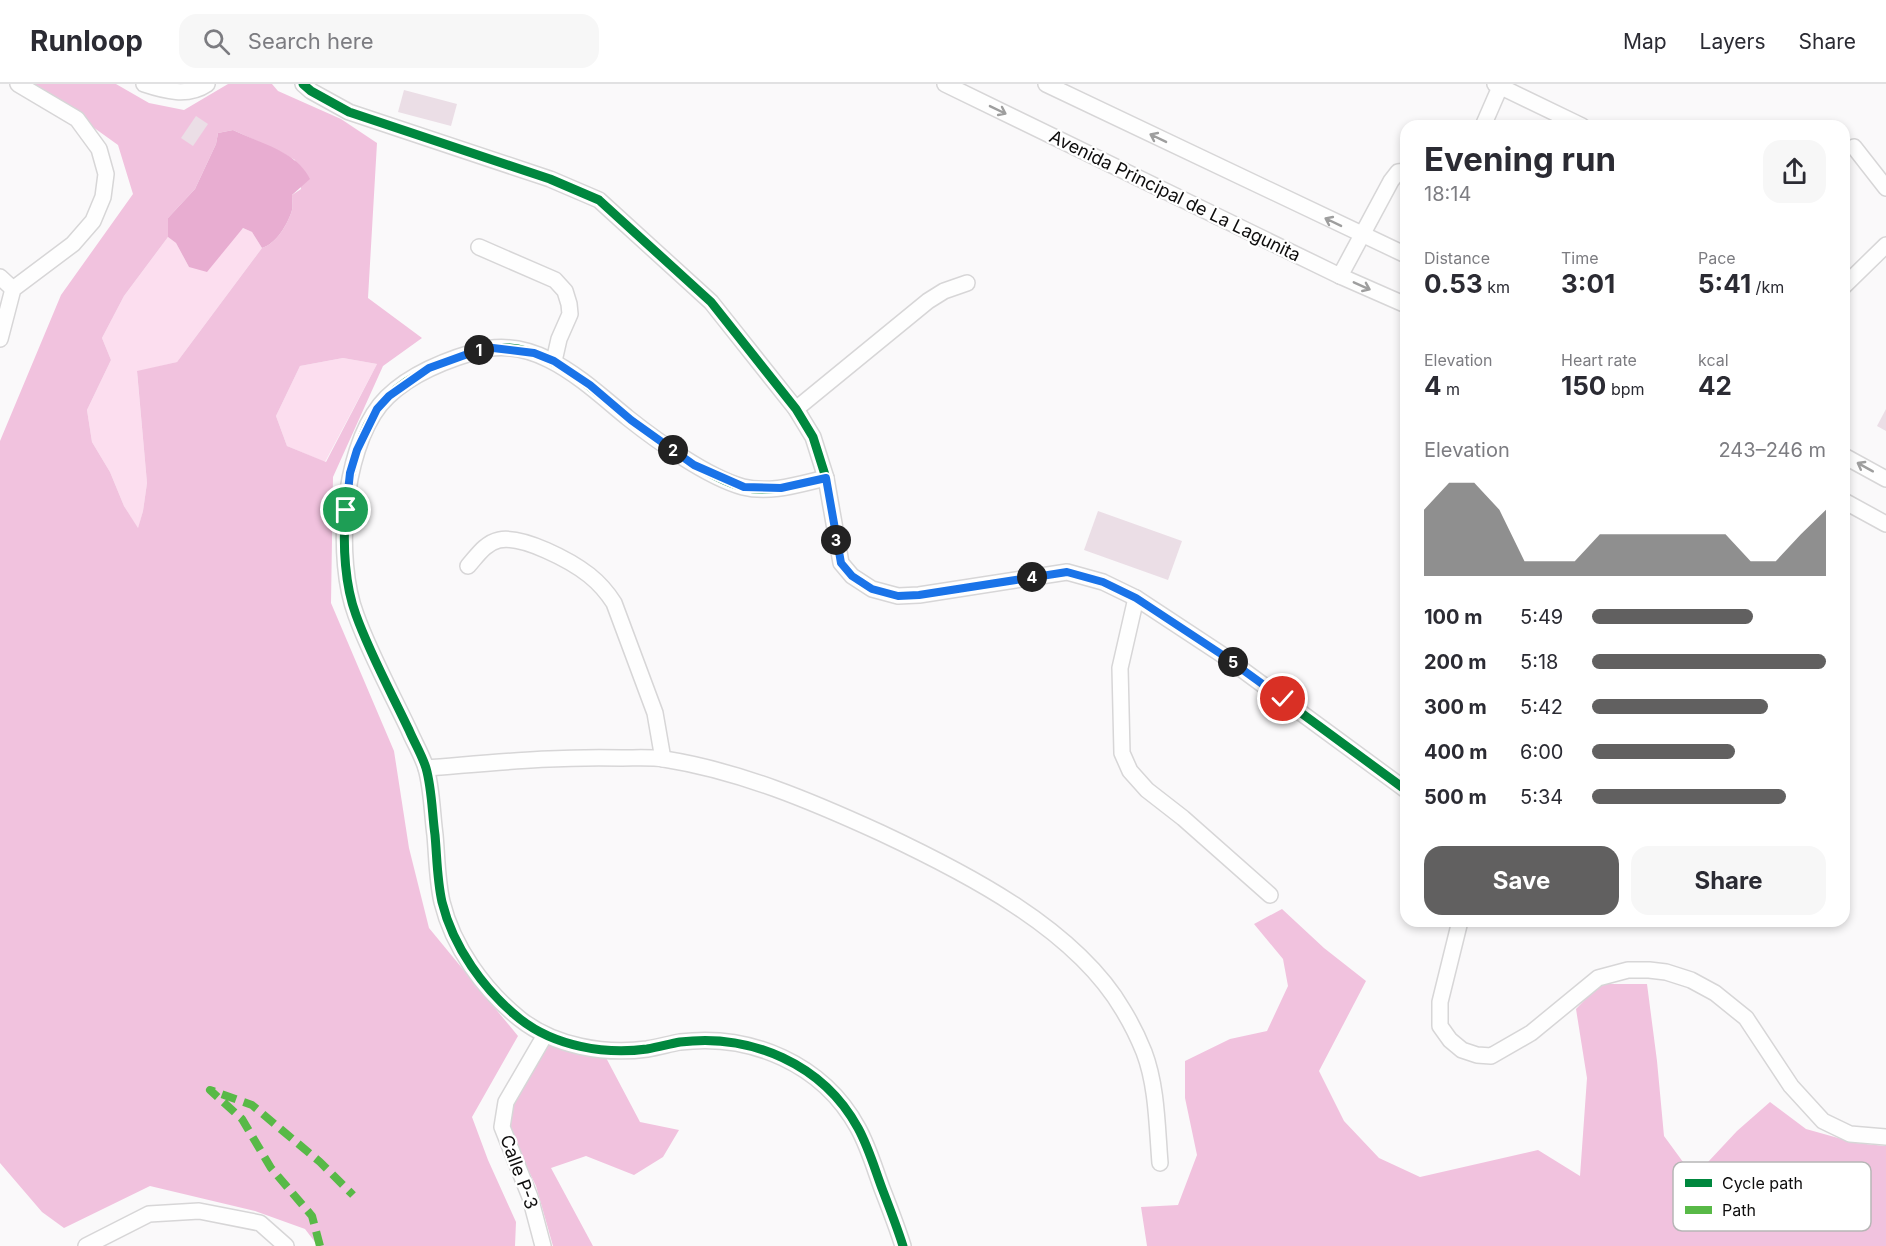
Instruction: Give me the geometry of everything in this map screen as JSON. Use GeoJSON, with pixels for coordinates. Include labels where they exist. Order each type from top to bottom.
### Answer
{"type":"FeatureCollection","features":[{"type":"Feature","properties":{"kind":"street"},"geometry":{"type":"LineString","coordinates":[[0,339],[14,289],[73,244],[93,221],[103,197],[106,174],[99,149],[77,119],[18,84]]}},
{"type":"Feature","properties":{"kind":"street"},"geometry":{"type":"LineString","coordinates":[[144,84],[172,92],[198,90],[207,84]]}},
{"type":"Feature","properties":{"kind":"street"},"geometry":{"type":"LineString","coordinates":[[303,84],[312,92],[349,112],[550,179],[599,200],[711,302],[796,409],[813,437],[826,478],[841,563],[852,576],[872,589],[898,596],[919,595],[1067,572],[1103,582],[1136,598],[1221,654],[1400,786]]}},
{"type":"Feature","properties":{"kind":"street","name":"Avenida Principal de La Lagunita"},"geometry":{"type":"LineString","coordinates":[[945,84],[1340,276],[1400,302]]}},
{"type":"Feature","properties":{"kind":"street"},"geometry":{"type":"LineString","coordinates":[[1046,84],[1400,252]]}},
{"type":"Feature","properties":{"kind":"street"},"geometry":{"type":"LineString","coordinates":[[1485,120],[1498,85],[1570,120]]}},
{"type":"Feature","properties":{"kind":"street"},"geometry":{"type":"LineString","coordinates":[[1854,147],[1886,188]]}},
{"type":"Feature","properties":{"kind":"street"},"geometry":{"type":"LineString","coordinates":[[1340,276],[1391,180],[1400,172]]}},
{"type":"Feature","properties":{"kind":"street"},"geometry":{"type":"LineString","coordinates":[[1850,280],[1886,245]]}},
{"type":"Feature","properties":{"kind":"street"},"geometry":{"type":"LineString","coordinates":[[479,247],[555,280],[565,291],[570,314],[559,339],[554,361]]}},
{"type":"Feature","properties":{"kind":"street"},"geometry":{"type":"LineString","coordinates":[[0,277],[14,289]]}},
{"type":"Feature","properties":{"kind":"street"},"geometry":{"type":"LineString","coordinates":[[796,409],[928,301],[944,291],[967,283]]}},
{"type":"Feature","properties":{"kind":"street"},"geometry":{"type":"LineString","coordinates":[[826,478],[781,488],[744,487],[694,465],[631,420],[590,385],[554,361],[534,353],[493,348],[476,351],[429,368],[389,396],[377,409],[357,450],[350,473],[344,554],[349,592],[356,616],[426,768],[441,898],[449,926],[477,974],[519,1018],[545,1035],[576,1045],[609,1050],[644,1050],[679,1042],[711,1040],[761,1048],[791,1060],[818,1080],[843,1106],[858,1128],[903,1246]]}},
{"type":"Feature","properties":{"kind":"street"},"geometry":{"type":"LineString","coordinates":[[1850,459],[1886,480]]}},
{"type":"Feature","properties":{"kind":"street"},"geometry":{"type":"LineString","coordinates":[[1850,504],[1886,524]]}},
{"type":"Feature","properties":{"kind":"street"},"geometry":{"type":"LineString","coordinates":[[468,566],[484,547],[499,540],[517,540],[559,558],[588,575],[604,589],[614,603],[655,713],[663,759]]}},
{"type":"Feature","properties":{"kind":"street"},"geometry":{"type":"LineString","coordinates":[[1136,598],[1120,668],[1122,753],[1130,771],[1148,790],[1183,818],[1270,896]]}},
{"type":"Feature","properties":{"kind":"street"},"geometry":{"type":"LineString","coordinates":[[426,768],[585,756],[663,759],[741,776],[777,789],[926,854],[1039,923],[1076,952],[1102,980],[1122,1008],[1145,1053],[1154,1099],[1160,1163]]}},
{"type":"Feature","properties":{"kind":"street"},"geometry":{"type":"LineString","coordinates":[[1459,927],[1440,1002],[1440,1026],[1450,1040],[1462,1050],[1477,1055],[1491,1056],[1531,1033],[1598,978],[1628,970],[1666,972],[1691,980],[1715,993],[1746,1018],[1791,1086],[1823,1120],[1850,1134],[1886,1137]]}},
{"type":"Feature","properties":{"kind":"street","name":"Calle P-3"},"geometry":{"type":"LineString","coordinates":[[543,1246],[530,1197],[502,1127],[506,1102],[545,1035]]}},
{"type":"Feature","properties":{"kind":"street"},"geometry":{"type":"LineString","coordinates":[[86,1246],[149,1214],[199,1211],[260,1223],[286,1246]]}},
{"type":"Feature","properties":{"kind":"shaded area"},"geometry":{"type":"Polygon","coordinates":[[[33,84],[116,84],[149,103],[184,110],[228,84],[272,84],[278,91],[341,119],[377,143],[368,298],[422,338],[383,366],[333,477],[331,603],[394,751],[409,848],[429,928],[518,1036],[472,1117],[488,1160],[516,1222],[515,1246],[318,1246],[305,1229],[255,1211],[150,1186],[64,1228],[42,1212],[0,1163],[0,441],[61,295],[133,194],[118,145],[33,84]],[[233,130],[218,133],[216,144],[195,189],[168,218],[168,237],[124,296],[102,338],[111,360],[87,410],[92,442],[110,472],[124,506],[138,528],[147,483],[137,371],[177,362],[262,248],[281,233],[292,210],[292,195],[301,189],[295,160],[233,130]],[[343,358],[300,366],[276,416],[287,446],[326,462],[377,364],[343,358]]]}},
{"type":"Feature","properties":{"kind":"shaded area"},"geometry":{"type":"Polygon","coordinates":[[[233,130],[287,155],[304,169],[310,179],[292,195],[290,215],[281,233],[272,242],[262,248],[252,232],[243,228],[207,272],[189,267],[176,243],[168,237],[168,218],[195,189],[216,144],[218,133],[233,130]]]}},
{"type":"Feature","properties":{"kind":"shaded area"},"geometry":{"type":"Polygon","coordinates":[[[243,228],[252,232],[262,248],[177,362],[137,372],[147,483],[138,529],[124,506],[110,472],[92,442],[87,410],[111,360],[102,338],[124,296],[168,237],[176,243],[189,267],[243,228]]]}},
{"type":"Feature","properties":{"kind":"shaded area"},"geometry":{"type":"Polygon","coordinates":[[[343,358],[377,364],[325,462],[287,446],[276,416],[300,366],[343,358]]]}},
{"type":"Feature","properties":{"kind":"shaded area"},"geometry":{"type":"Polygon","coordinates":[[[1282,909],[1324,948],[1366,981],[1319,1071],[1344,1121],[1379,1158],[1420,1177],[1538,1150],[1580,1176],[1587,1078],[1576,1009],[1600,984],[1647,984],[1664,1136],[1683,1162],[1673,1162],[1673,1231],[1871,1231],[1871,1162],[1708,1162],[1737,1131],[1770,1102],[1806,1129],[1856,1143],[1886,1146],[1886,1246],[1147,1246],[1141,1207],[1178,1205],[1197,1155],[1185,1098],[1185,1061],[1230,1039],[1267,1031],[1288,986],[1283,959],[1254,924],[1282,909]]]}},
{"type":"Feature","properties":{"kind":"shaded area"},"geometry":{"type":"Polygon","coordinates":[[[550,1034],[603,1052],[640,1122],[679,1130],[663,1157],[634,1175],[586,1156],[551,1168],[593,1246],[553,1246],[536,1186],[503,1118],[550,1034]]]}},
{"type":"Feature","properties":{"kind":"building"},"geometry":{"type":"Polygon","coordinates":[[[404,90],[457,104],[451,126],[398,112],[404,90]]]}},
{"type":"Feature","properties":{"kind":"building"},"geometry":{"type":"Polygon","coordinates":[[[196,116],[208,124],[193,146],[181,138],[196,116]]]}},
{"type":"Feature","properties":{"kind":"building"},"geometry":{"type":"Polygon","coordinates":[[[1886,409],[1886,431],[1877,426],[1886,409]]]}},
{"type":"Feature","properties":{"kind":"building"},"geometry":{"type":"Polygon","coordinates":[[[1098,511],[1182,541],[1168,580],[1084,550],[1098,511]]]}},
{"type":"Feature","properties":{"kind":"marked path"},"geometry":{"type":"LineString","coordinates":[[320,1246],[312,1216],[271,1168],[242,1119],[210,1090],[252,1105],[320,1162],[353,1195]]}},
{"type":"Feature","properties":{"kind":"cycle path"},"geometry":{"type":"LineString","coordinates":[[303,84],[311,91],[349,112],[550,179],[599,200],[711,302],[796,409],[813,437],[826,478],[841,563],[852,576],[872,589],[898,596],[919,595],[1067,572],[1103,582],[1136,598],[1221,654],[1400,786]]}},
{"type":"Feature","properties":{"kind":"cycle path"},"geometry":{"type":"LineString","coordinates":[[826,478],[764,489],[753,489],[729,482],[698,467],[668,447],[558,364],[518,349],[496,348],[474,352],[435,366],[400,386],[380,405],[367,426],[357,450],[350,478],[344,537],[346,565],[349,592],[356,615],[374,659],[426,768],[431,793],[439,885],[447,919],[462,951],[482,981],[520,1019],[548,1036],[564,1042],[614,1051],[631,1051],[680,1042],[707,1040],[733,1043],[758,1048],[805,1070],[825,1086],[858,1128],[869,1151],[903,1246]]}},
{"type":"Feature","properties":{"kind":"route"},"geometry":{"type":"LineString","coordinates":[[346,510],[350,473],[357,450],[377,409],[389,396],[429,368],[476,351],[493,348],[534,353],[554,361],[590,385],[631,420],[694,465],[744,487],[781,488],[826,478],[841,563],[852,576],[872,589],[898,596],[919,595],[1067,572],[1103,582],[1136,598],[1221,654],[1283,699]]}}]}
